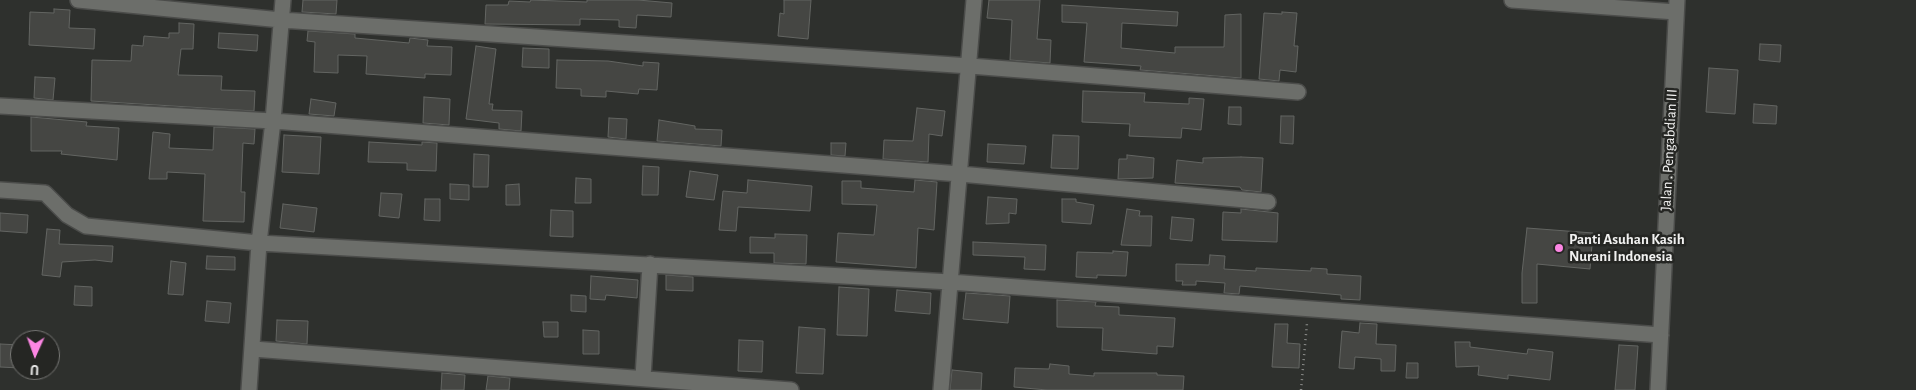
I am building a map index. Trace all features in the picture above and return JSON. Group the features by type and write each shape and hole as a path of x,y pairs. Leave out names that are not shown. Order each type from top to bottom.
{"street":[{"path":"78,0 281,20 970,66 1298,92"},
{"path":"249,390 259,243 273,121 283,0"},
{"path":"941,390 970,66 974,0"},
{"path":"1512,0 1677,6"},
{"name":"Jalan . Pengabdian III","path":"1658,390 1677,6"},
{"path":"0,106 273,121 960,174 1268,202"},
{"path":"0,190 44,192 67,215 86,226 259,243 950,282 1661,335"},
{"path":"643,377 650,264"},
{"path":"253,349 643,377 792,390"}],"path":[{"path":"1301,390 1308,309"}],"building":[{"path":"303,0 337,0 336,14 302,12"},
{"path":"531,0 587,2 587,0 638,0 672,3 671,17 637,15 636,28 619,27 619,20 580,19 580,25 485,24 486,5 508,5 509,1 530,2"},
{"path":"784,0 811,0 808,39 778,36 780,13 784,14"},
{"path":"989,0 1040,0 1037,39 1051,40 1050,63 1010,60 1012,20 987,18"},
{"path":"1062,5 1178,12 1177,26 1122,23 1121,48 1175,53 1175,47 1224,47 1225,15 1241,14 1241,78 1140,70 1141,66 1084,62 1087,23 1062,22"},
{"path":"54,9 70,10 69,28 95,29 94,49 29,45 30,12 54,13"},
{"path":"1282,12 1297,13 1294,46 1298,46 1296,72 1280,70 1279,81 1259,79 1264,13 1282,14"},
{"path":"179,23 194,24 193,49 181,49 178,75 222,76 221,90 255,91 254,111 91,101 92,60 131,61 132,45 143,46 144,36 169,38 169,33 179,33"},
{"path":"308,31 355,34 355,38 409,43 410,38 428,40 427,46 452,47 451,75 425,74 425,78 366,74 367,56 338,55 338,73 314,72 315,42 307,41"},
{"path":"219,33 258,35 257,51 218,48"},
{"path":"1760,44 1781,45 1780,62 1759,60"},
{"path":"476,46 496,49 489,104 493,104 492,110 522,111 521,131 499,129 499,123 466,119"},
{"path":"523,48 549,49 549,68 522,67"},
{"path":"557,60 608,61 643,66 643,62 659,63 657,90 639,89 638,94 606,91 606,97 581,96 581,89 556,88"},
{"path":"1709,68 1738,70 1735,114 1706,112"},
{"path":"35,77 55,78 53,100 34,98"},
{"path":"1083,91 1145,93 1144,102 1189,104 1189,98 1204,99 1201,130 1182,128 1181,138 1129,136 1130,124 1082,122"},
{"path":"424,97 450,99 449,125 423,123"},
{"path":"311,99 336,103 334,116 309,114"},
{"path":"1754,104 1777,106 1776,124 1753,123"},
{"path":"1229,107 1241,107 1241,125 1228,124"},
{"path":"917,108 945,111 942,136 929,134 928,162 883,159 884,140 913,141"},
{"path":"1281,116 1294,116 1293,144 1280,143"},
{"path":"31,117 87,122 86,126 119,128 117,160 61,154 62,151 31,151"},
{"path":"609,118 627,119 626,139 608,137"},
{"path":"659,120 695,126 695,129 722,130 721,146 657,141"},
{"path":"214,127 255,129 254,144 243,143 241,192 245,192 244,222 203,221 205,174 167,172 167,179 149,179 153,132 170,134 169,148 213,150"},
{"path":"284,135 321,137 319,174 282,172"},
{"path":"1053,135 1079,136 1078,169 1051,168"},
{"path":"369,142 422,145 422,142 437,143 436,171 407,170 407,163 368,162"},
{"path":"831,143 846,143 845,156 831,155"},
{"path":"988,144 1026,146 1024,164 987,162"},
{"path":"474,154 489,155 488,187 473,187"},
{"path":"1127,155 1154,158 1153,178 1118,179 1119,159 1127,159"},
{"path":"1203,158 1263,158 1261,192 1242,190 1240,187 1175,183 1177,160 1203,163"},
{"path":"643,166 659,167 658,195 642,195"},
{"path":"690,171 718,175 714,200 686,197"},
{"path":"576,178 591,179 591,203 575,203"},
{"path":"748,180 812,186 810,211 738,207 736,231 719,230 723,191 747,193"},
{"path":"915,180 937,182 934,230 918,228 916,268 836,262 838,233 874,235 877,205 842,204 842,181 861,181 861,188 914,192"},
{"path":"450,184 469,185 469,200 450,199"},
{"path":"519,184 520,205 506,205 506,185"},
{"path":"381,193 402,194 399,218 379,216"},
{"path":"988,197 1017,199 1016,214 1009,213 1009,223 986,224"},
{"path":"425,199 440,199 440,221 424,220"},
{"path":"1062,199 1076,199 1076,202 1094,205 1091,224 1062,222"},
{"path":"283,204 317,208 314,232 280,228"},
{"path":"1127,209 1140,211 1139,216 1152,216 1151,246 1121,245"},
{"path":"1241,209 1278,213 1277,242 1222,240 1223,212 1241,213"},
{"path":"551,210 573,211 573,237 550,236"},
{"path":"0,213 28,215 27,233 0,231"},
{"path":"1172,217 1194,219 1192,241 1170,239"},
{"name":"Panti Asuhan Kasih Nurani Indonesia","path":"1527,228 1593,233 1590,269 1537,264 1537,303 1522,303 1522,273"},
{"path":"47,229 60,230 59,244 113,246 112,262 95,260 62,262 60,277 42,275"},
{"path":"775,234 807,235 806,264 774,263 774,253 750,253 750,237 775,238"},
{"path":"973,242 1046,245 1045,270 1024,269 1025,257 973,255"},
{"path":"1113,251 1128,252 1126,276 1097,275 1097,278 1076,277 1077,252 1113,253"},
{"path":"1210,255 1225,256 1224,269 1256,271 1256,268 1311,271 1311,268 1327,269 1327,274 1361,276 1360,300 1341,299 1341,295 1240,286 1239,294 1224,293 1225,283 1196,281 1196,285 1182,285 1183,281 1176,281 1176,264 1209,265"},
{"path":"207,256 235,257 235,270 206,269"},
{"path":"171,261 186,263 183,295 168,294"},
{"path":"666,275 693,277 693,291 666,290"},
{"path":"591,276 638,280 637,298 606,295 605,300 590,299"},
{"path":"75,286 92,287 92,306 74,305"},
{"path":"839,287 869,289 867,336 837,335"},
{"path":"897,290 931,293 930,314 895,311"},
{"path":"966,293 1010,296 1008,323 963,319"},
{"path":"571,295 586,296 586,312 571,311"},
{"path":"1057,300 1096,302 1095,306 1119,307 1119,315 1175,318 1173,347 1157,346 1157,354 1102,350 1103,328 1057,327"},
{"path":"207,301 231,303 229,323 205,321"},
{"path":"277,320 308,321 307,344 276,341"},
{"path":"543,322 558,322 558,337 544,337"},
{"path":"1360,323 1377,324 1376,344 1396,345 1395,371 1381,371 1381,359 1355,357 1354,369 1339,368 1342,331 1359,333"},
{"path":"1275,324 1288,324 1287,343 1300,344 1299,368 1272,367"},
{"path":"799,327 825,329 823,374 796,373"},
{"path":"583,330 599,331 599,354 583,354"},
{"path":"739,340 763,341 762,372 738,371"},
{"path":"1455,342 1470,342 1470,347 1527,354 1528,349 1553,352 1550,380 1508,375 1508,379 1478,375 1479,366 1456,367"},
{"path":"0,344 10,344 10,368 0,367"},
{"path":"1619,345 1638,346 1635,390 1615,390"},
{"path":"1407,363 1418,363 1418,378 1406,378"},
{"path":"1050,364 1069,366 1069,374 1094,376 1094,373 1157,373 1157,375 1184,376 1183,390 1047,390 1014,387 1015,368 1049,369"},
{"path":"952,370 982,373 981,390 950,390"},
{"path":"442,373 465,375 464,390 441,390"},
{"path":"488,376 510,378 509,390 486,390"}],"place":[{"name":"Panti Asuhan Kasih Nurani Indonesia","path":"1559,248"}]}
